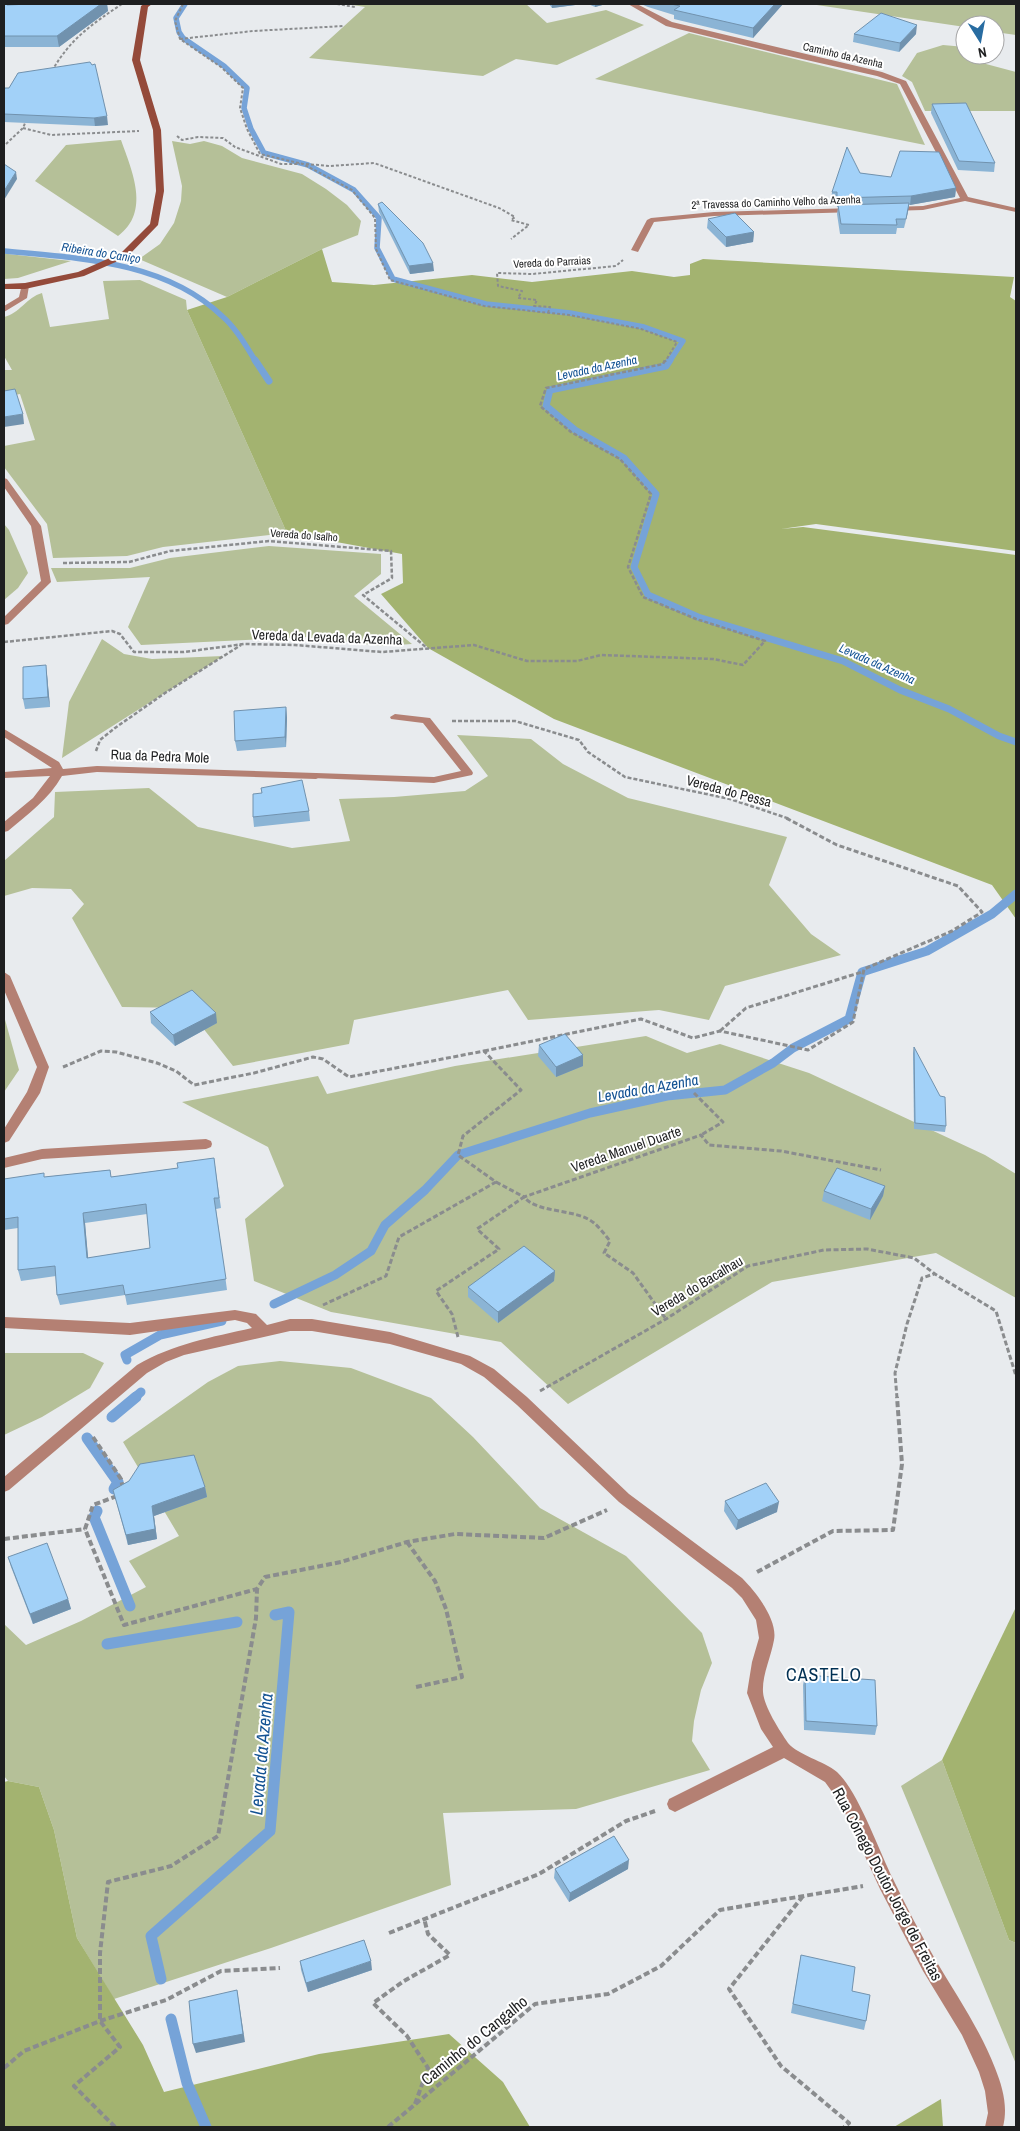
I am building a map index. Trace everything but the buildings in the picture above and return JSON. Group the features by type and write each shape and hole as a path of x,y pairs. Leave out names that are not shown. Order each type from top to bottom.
{"main road":[{"path":"4,287 25,286 81,274 124,255 154,225 160,192 157,130 136,60 145,6 148,4"}],"street":[{"name":"Caminho da Azenha","path":"632,4 669,24 780,52 879,74 903,83 965,199"},
{"path":"887,209 923,208 965,199 1016,210"},
{"name":"2ª Travessa do Caminho Velho da Azenha","path":"635,250 651,220 714,214 860,210"},
{"path":"4,309 23,298 25,286"},
{"path":"4,481 36,526 46,582 4,622"},
{"path":"395,717 426,720"},
{"name":"Rua da Pedra Mole","path":"4,776 98,768 434,780 468,773 426,720"},
{"path":"4,732 55,764 58,772 53,782 34,802 4,828"},
{"path":"4,976 43,1067 43,1072 17,1119 4,1138"},
{"path":"4,1162 42,1154 206,1144"},
{"path":"4,1322 130,1329 236,1315 252,1318 264,1330"},
{"name":"Rua Cónego Doutor Jorge de Freitas","path":"4,1486 142,1369 182,1350 264,1330 312,1325 390,1338 465,1360 489,1373 522,1401 624,1498 737,1583 747,1593 763,1618 767,1638 760,1662 755,1693 767,1724 784,1750 831,1777 847,1799 886,1883 929,1965 968,2029 987,2070 994,2091 997,2113 994,2127"},
{"path":"674,1804 784,1750"}],"path":[{"path":"49,77 62,52 75,36 122,4"},
{"path":"183,4 174,18 180,39 221,67 243,88 240,108 247,129 260,154 302,164 352,190 375,218 376,249 390,280 484,306 548,313"},
{"path":"337,4 355,7"},
{"path":"180,39 253,31 344,26"},
{"path":"6,144 23,128 27,119"},
{"path":"23,128 51,135 157,130"},
{"path":"180,136 182,140 198,137 223,138 235,147 281,164 330,166 374,163 403,172 499,208 515,216 511,220 529,225 511,239"},
{"name":"Vereda do Parraias","path":"548,313 550,307 534,306 537,300 518,298 522,291 498,286 497,273 532,274 616,266 635,250"},
{"name":"Vereda da Levada da Azenha","path":"4,642 112,632 120,634 134,652 184,652 244,644 295,645 382,652 474,644 527,661 577,661 601,654 713,659 743,665 765,641 696,619 643,596 628,567 651,494 620,460 571,432 540,406 546,388 663,364 677,342 642,329 548,313"},
{"name":"Vereda do Isalho","path":"43,562 98,564 130,562 170,551 269,541 391,551 392,578 363,595 428,648"},
{"path":"98,768 96,751 100,740 165,693 244,644"},
{"name":"Vereda do Pessa","path":"426,720 516,721 579,740 588,752 625,777 730,799 794,820 836,845 958,886 982,912 952,932 862,972"},
{"path":"43,1072 57,1070 80,1058 101,1051 116,1052 157,1063 176,1070 194,1085 254,1073 313,1057 323,1059 349,1077 640,1019 693,1038 720,1031 808,1050 853,1022 862,972 746,1008 720,1031"},
{"path":"484,1051 521,1090 463,1136 458,1155 496,1182 524,1197 530,1204 561,1210 594,1222 610,1240 604,1252 633,1273 666,1319"},
{"path":"694,1093 723,1122 701,1135"},
{"name":"Vereda Manuel Duarte","path":"465,1360 452,1314 436,1291 499,1249 477,1229 524,1197 701,1135 709,1145 742,1145 824,1159 854,1167 881,1170"},
{"path":"312,1325 315,1308 386,1276 399,1237 496,1182"},
{"name":"Vereda do Bacalhau","path":"522,1401 666,1319 748,1266 824,1250 867,1249 914,1258 935,1274 996,1311 1016,1376"},
{"path":"737,1583 832,1531 893,1530 902,1464 895,1373 907,1324 922,1278 935,1274"},
{"path":"90,1433 121,1480 124,1493 93,1505 85,1529 124,1625 257,1589"},
{"path":"115,2127 74,2086 120,2047 100,2021 100,1953 108,1882 171,1866 218,1836 256,1618 257,1589 265,1577 341,1562 407,1542 455,1534 544,1538 612,1508 624,1498"},
{"path":"4,1539 85,1529"},
{"path":"407,1542 435,1581 446,1609 462,1677 416,1687"},
{"path":"389,1933 539,1874 626,1821 674,1804"},
{"name":"Caminho do Cangalho","path":"388,2127 535,2004 608,1994 661,1966 720,1910 886,1883"},
{"path":"803,1896 729,1989 781,2066 849,2123 844,2127"},
{"path":"415,2105 428,2068 406,2036 373,2003 404,1981 450,1955 428,1934 424,1918"},
{"path":"4,2068 24,2051 100,2021 166,2000 221,1971 280,1968"}],"green space":[{"path":"346,4 526,4 547,23 606,10 644,25 557,65 516,59 483,76 309,58 365,7"},
{"path":"810,4 1016,4 1016,35 1005,33 1005,15 955,15 955,26"},
{"path":"689,33 897,84 925,145 595,79"},
{"path":"943,45 955,46 955,65 990,65 1016,72 1016,111 925,111 912,82 902,76 917,53"},
{"path":"121,140 134,178 136,203 134,215 128,226 118,236 35,181 66,145"},
{"path":"172,141 190,144 204,141 222,146 242,158 302,174 347,205 361,221 358,235 322,249 227,297 139,259 160,244 174,223 181,201 182,186"},
{"path":"322,249 332,282 374,285 472,275 532,282 632,271 674,277 690,275 690,264 703,259 1014,277 1010,297 1016,301 1016,551 816,524 781,529 803,527 1016,555 1016,919 992,885 554,719 428,648 381,594 403,583 402,554 287,533 187,310 227,297"},
{"path":"4,253 71,261 18,278 4,279"},
{"path":"140,280 186,300 187,310 287,533 163,547 127,556 53,558 47,524 4,467 4,446 35,440 20,394 4,397 4,370 12,370 4,356 4,317 14,313 32,298 42,293 50,327 109,319 103,281"},
{"path":"4,524 9,530 28,573 18,588 4,600"},
{"path":"269,546 381,554 381,574 354,596 412,644 382,646 305,637 141,645 128,627 150,577 57,582 51,568 130,568 170,558"},
{"path":"102,639 124,654 152,659 223,656 62,758 69,702"},
{"path":"457,735 531,739 563,764 628,798 787,837 769,885 811,934 841,955 725,986 709,1020 659,1010 528,1020 508,990 354,1020 349,1044 233,1066 187,1008 122,1007 72,918 84,904 71,889 32,888 4,896 4,861 54,817 55,792 149,788 198,827 292,848 350,841 339,799 465,791 488,776"},
{"path":"4,1016 19,1070 4,1092"},
{"path":"646,1036 687,1053 720,1044 809,1073 985,1155 1016,1174 1016,1298 936,1253 772,1282 568,1404 501,1342 331,1312 254,1281 245,1219 284,1186 268,1147 182,1102 318,1076 327,1094 455,1066"},
{"path":"4,1353 83,1353 104,1363 90,1388 42,1417 4,1435"},
{"path":"280,1361 351,1368 431,1398 473,1437 540,1508 626,1556 702,1633 712,1663 701,1690 694,1721 692,1741 710,1770 576,1809 443,1813 451,1885 271,1948 114,1999 77,1938 54,1830 39,1787 8,1781 4,1776 4,1624 26,1645 81,1621 146,1587 129,1561 179,1536 123,1442 208,1382 238,1366"},
{"path":"1016,1607 1016,1943 1009,1940 942,1760"},
{"path":"942,1760 1009,1940 1016,1943 1016,2064 901,1786"},
{"path":"8,1781 39,1787 54,1830 77,1938 143,2045 164,2092 319,2054 449,2034 503,2082 530,2127 4,2127 4,1782"},
{"path":"941,2099 943,2127 894,2127"}],"waterway":[{"name":"Vereda da Levada da Azenha","path":"185,4 176,18 179,32 183,38 224,66 247,88 244,108 251,129 264,153 308,165 354,190 379,218 377,248 393,279 486,304 570,313 644,327 683,341 669,362"},
{"name":"Ribeira do Caniço","path":"4,251 90,260 147,273 174,284 199,298 222,316 232,326 256,362"},
{"name":"Ribeira do Caniço","path":"255,360 269,381"},
{"name":"Levada da Azenha","path":"670,360 666,366 550,390 546,406 575,430 624,458 656,494 634,567 648,595 698,617 843,661 900,690 949,709 999,736 1016,742"},
{"name":"Levada da Azenha","path":"274,1304 335,1275 371,1251 385,1225 425,1190 458,1155 590,1113 667,1096 725,1090 773,1063 793,1048 849,1019 862,972 927,951 992,914 1016,894"},
{"name":"Levada da Azenha","path":"127,1360 125,1355 160,1335 222,1321"},
{"name":"Levada da Azenha","path":"134,1398 141,1392"},
{"name":"Levada da Azenha","path":"112,1417 136,1397"},
{"name":"Levada da Azenha","path":"87,1438 118,1482 114,1489"},
{"name":"Levada da Azenha","path":"97,1511 94,1517 130,1606"},
{"name":"Levada da Azenha","path":"161,1979 151,1936 270,1831 289,1612 275,1615"},
{"name":"Levada da Azenha","path":"107,1644 237,1622"},
{"name":"Levada da Azenha","path":"171,2019 187,2083 206,2127"}],"district":[{"name":"CASTELO","path":"824,1674"}]}
